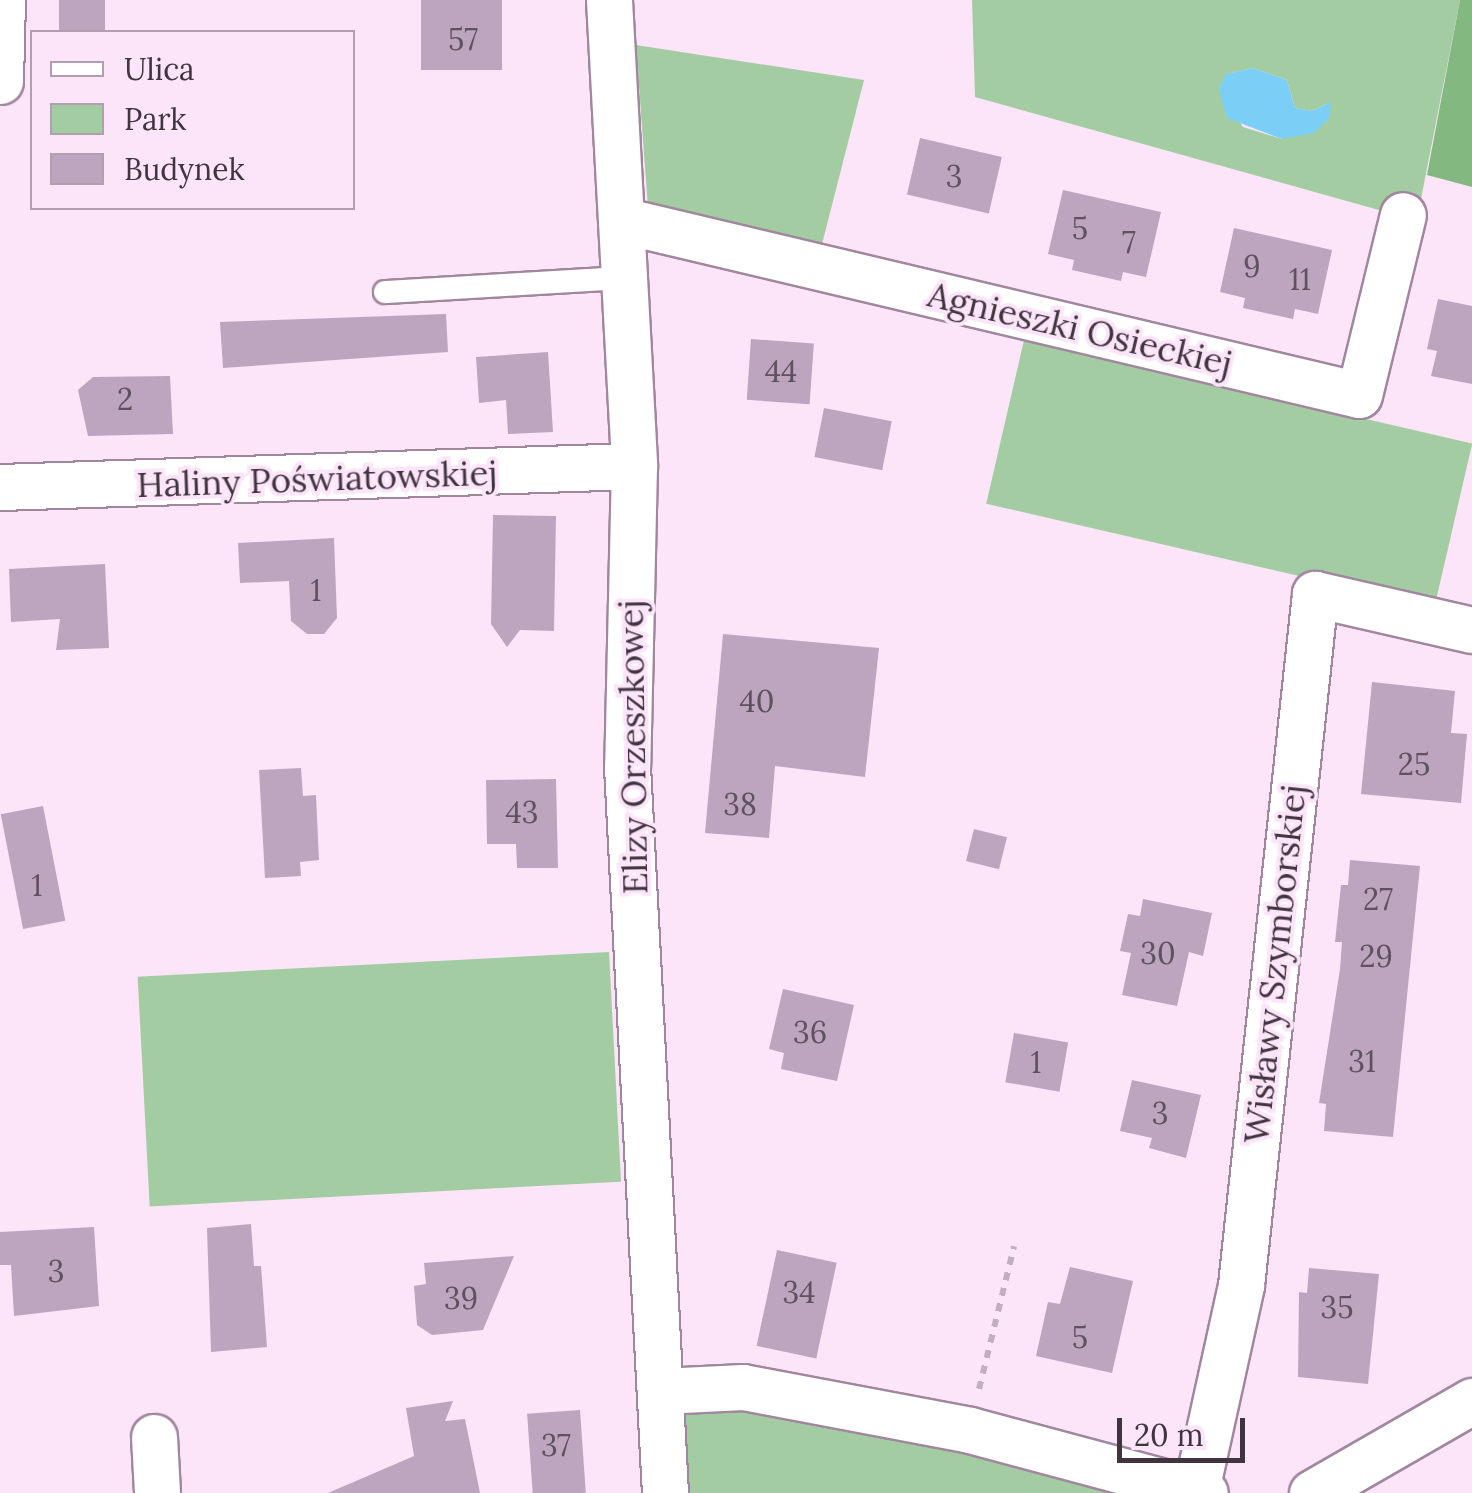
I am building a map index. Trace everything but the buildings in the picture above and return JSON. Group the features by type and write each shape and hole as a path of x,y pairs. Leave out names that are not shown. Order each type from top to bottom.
{"street":[{"path":"0,81 2,0"},
{"name":"Elizy Orzeszkowej","path":"609,0 634,466 627,766 665,1493"},
{"name":"Agnieszki Osieckiej","path":"621,220 1359,395 1403,215"},
{"name":"Haliny Poświatowskiej","path":"0,487 634,466"},
{"name":"Wisławy Szymborskiej","path":"660,1391 743,1387 970,1430 1200,1491 1241,1286 1315,594 1472,630"},
{"path":"1312,1493 1472,1401"},
{"path":"154,1436 157,1493"}],"lane":[{"path":"386,292 624,278"}],"path":[{"path":"970,1430 1014,1246"}],"green space":[{"path":"972,0 1460,0 1420,204 1386,212 975,97","holes":["1253,68 1287,80 1295,108 1312,111 1329,103 1282,139 1243,127 1219,89 1227,74"]},
{"path":"1460,0 1472,0 1472,187 1427,175"},
{"path":"636,45 864,80 821,248 648,208"},
{"path":"1024,340 1472,443 1434,607 986,504"},
{"path":"609,952 621,1182 150,1206 138,977"},
{"path":"720,1404 965,1445 1135,1493 688,1493 685,1408"}],"water":[{"path":"1253,68 1287,80 1295,108 1312,111 1331,102 1329,118 1314,133 1282,139 1227,118 1219,89 1226,74"}]}
